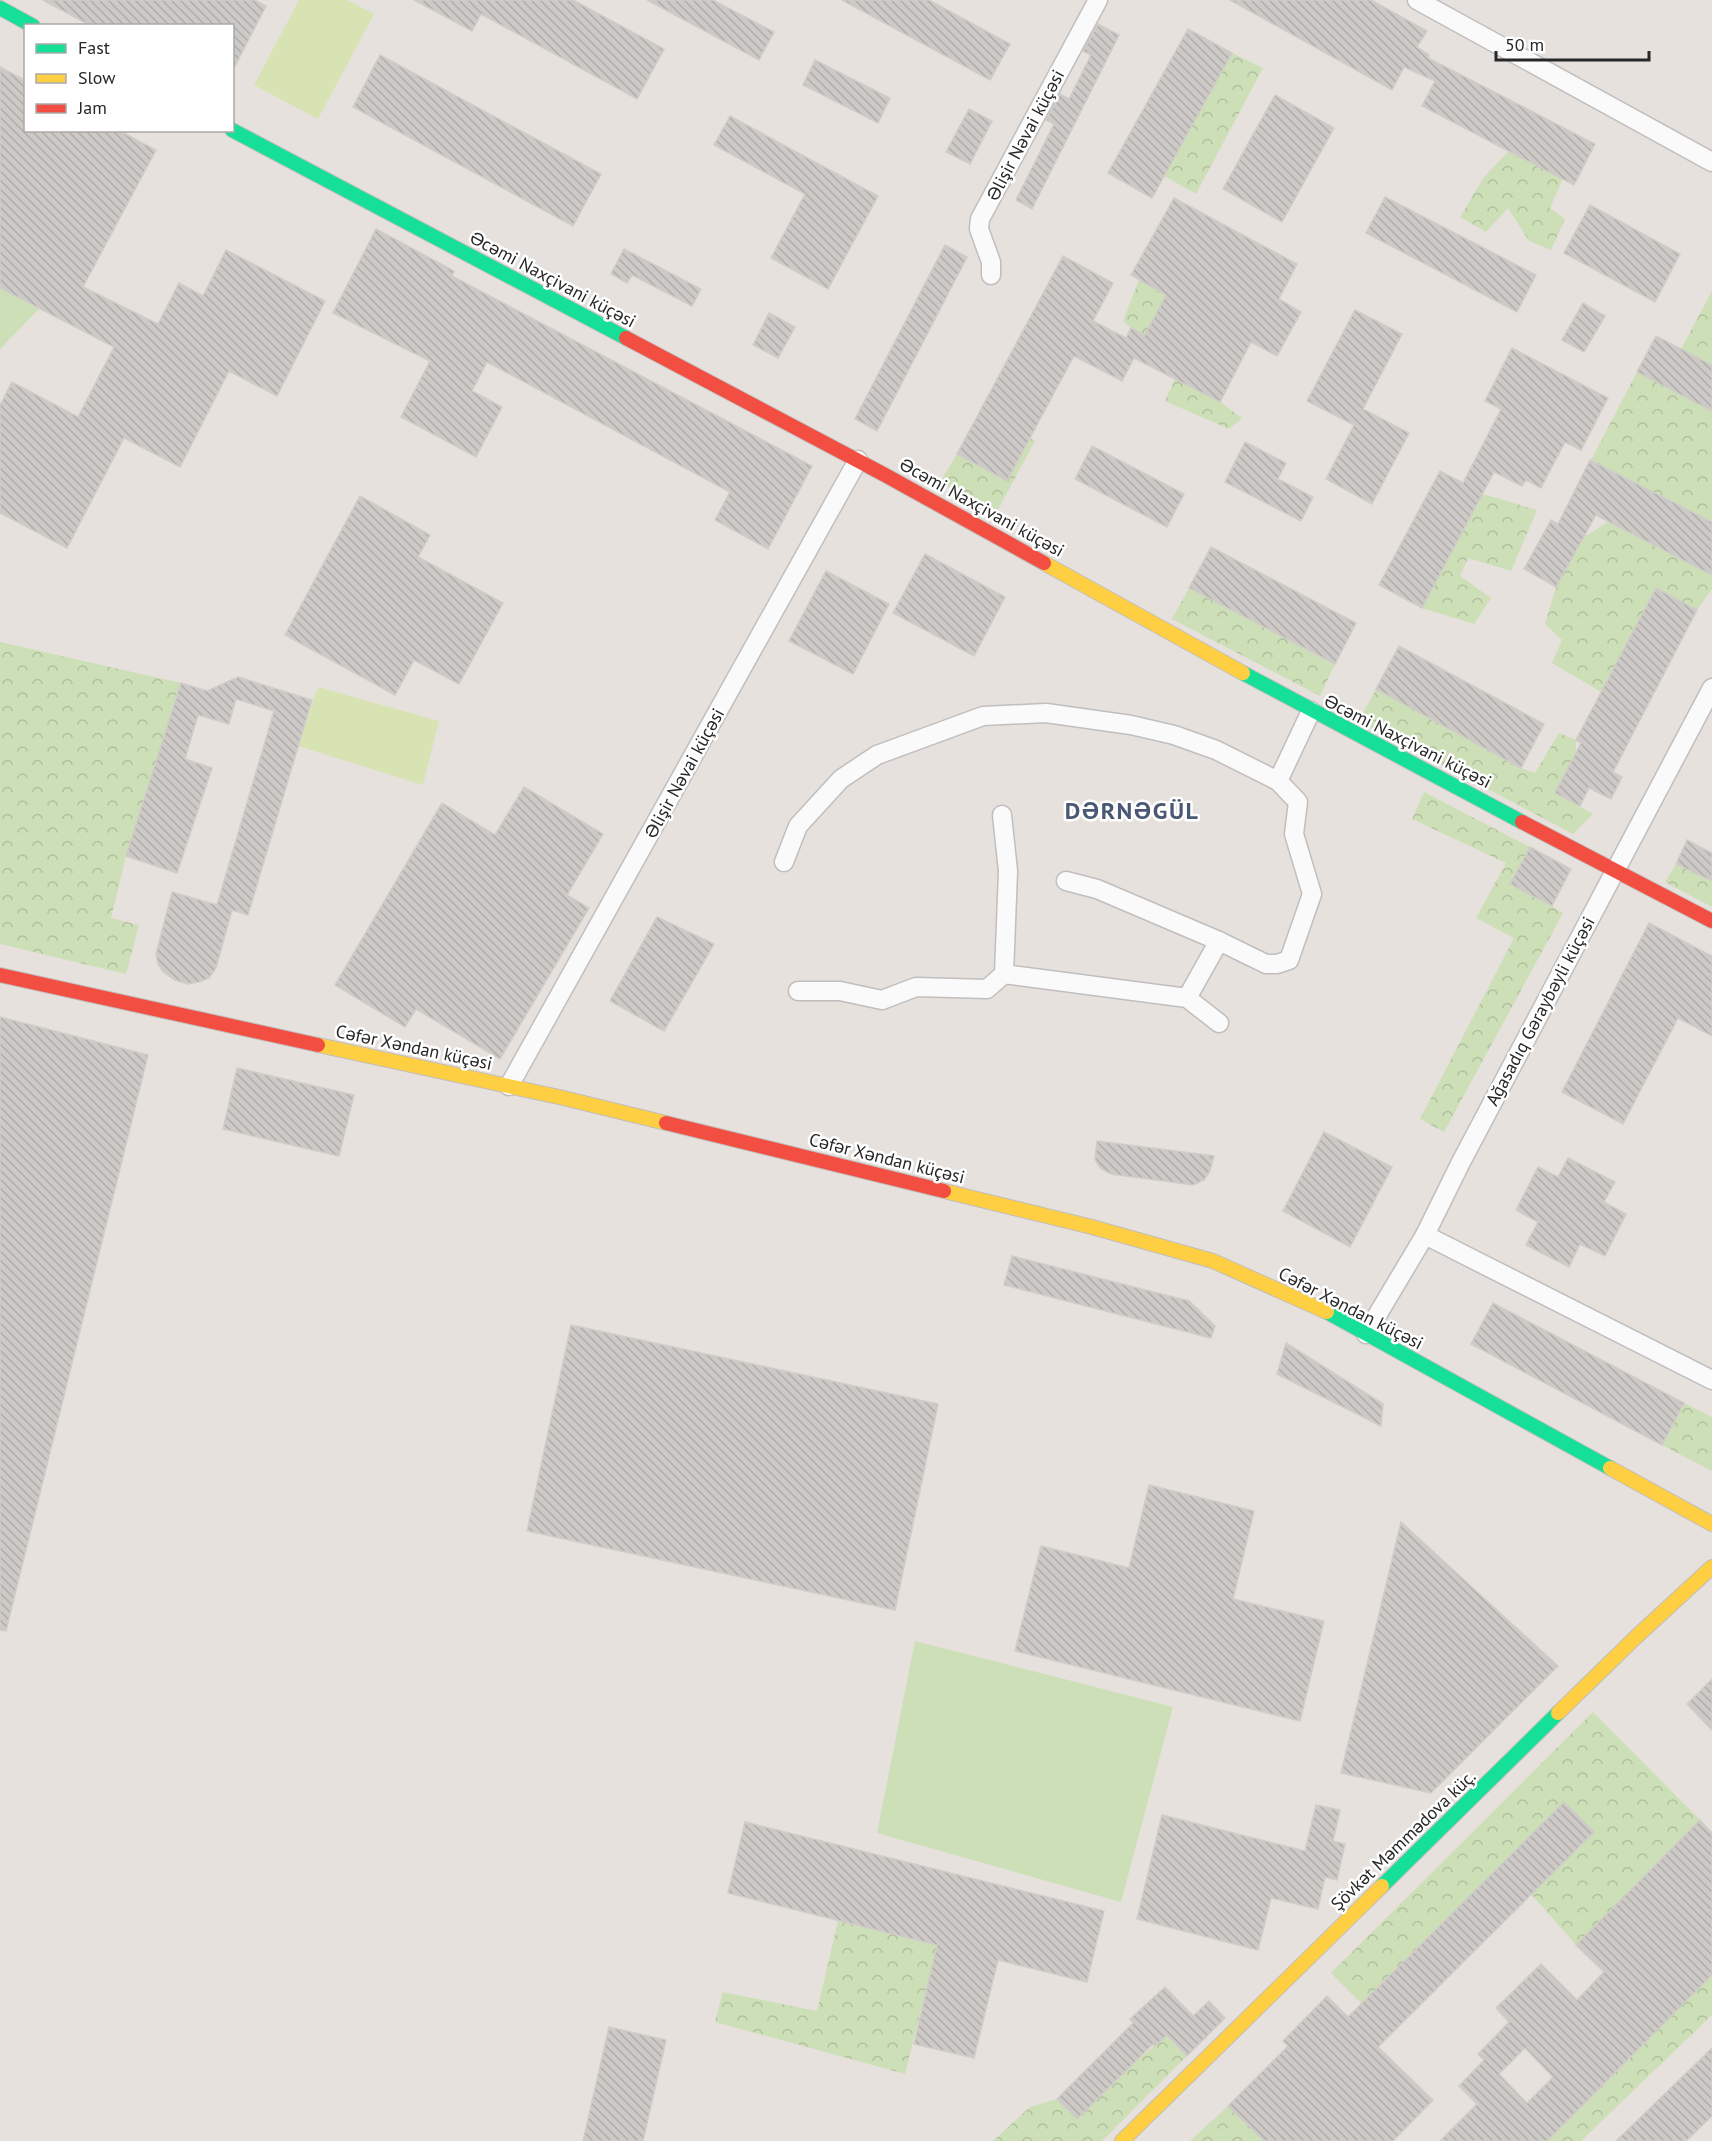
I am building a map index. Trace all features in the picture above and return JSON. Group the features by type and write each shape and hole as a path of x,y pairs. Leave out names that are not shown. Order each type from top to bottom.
{"main road":[{"path":"0,8 29,24"},
{"name":"Əcəmi Naxçivani küçəsi","path":"234,131 858,460 1311,711 1712,921"},
{"name":"Cəfər Xəndan küçəsi","path":"0,975 509,1086 1069,1221 1213,1261 1324,1311 1712,1524"},
{"name":"Şövkət Məmmədova küç.","path":"1122,2141 1636,1637 1712,1567"}],"street":[{"name":"Əlişir Nəvai küçəsi","path":"991,275 991,262 979,229 980,219 1098,0"},
{"path":"1417,0 1712,162"},
{"name":"Əlişir Nəvai küçəsi","path":"509,1086 858,460"},
{"name":"Ağasadıq Gəraybəyli küçəsi","path":"1366,1334 1425,1235 1461,1162 1712,688"},
{"path":"1278,781 1311,711"},
{"path":"784,862 798,826 841,780 877,755 983,716 1046,713 1131,725 1174,735 1216,750 1278,781 1298,802 1294,834 1312,894 1288,960 1277,964 1266,964 1219,941 1096,889 1066,881"},
{"path":"798,991 840,991 882,1000 916,987 987,989 1004,974 1008,871 1002,815"},
{"path":"1187,998 1219,941"},
{"path":"1004,974 1187,998 1218,1023"},
{"path":"1425,1235 1712,1380"}],"green space":[{"path":"299,0 347,0 374,14 318,119 254,85"},
{"path":"1232,53 1263,68 1196,194 1164,176"},
{"path":"1509,151 1563,179 1550,208 1565,219 1551,250 1529,241 1508,208 1486,232 1460,217 1484,177"},
{"path":"1139,280 1250,341 1145,335 1131,328 1123,321"},
{"path":"0,288 39,309 0,349"},
{"path":"1712,291 1712,365 1681,349"},
{"path":"1637,372 1712,411 1712,522 1591,460"},
{"path":"1175,379 1220,402 1242,418 1229,429 1165,401"},
{"path":"1030,438 1035,441 996,513 940,482 957,454 1007,481"},
{"path":"1483,494 1537,510 1511,571 1468,558 1460,576 1491,598 1474,624 1422,608"},
{"path":"1609,521 1712,575 1712,589 1697,610 1656,588 1601,692 1552,663 1562,640 1545,624 1556,587 1583,538"},
{"path":"1189,588 1335,664 1320,696 1172,619"},
{"path":"0,642 181,683 126,856 111,918 139,925 126,974 0,944"},
{"path":"318,687 439,721 423,785 298,746"},
{"path":"1376,689 1521,768 1535,773 1559,733 1576,740 1576,753 1555,793 1593,814 1573,834 1359,721"},
{"path":"1424,792 1530,847 1511,884 1563,913 1444,1132 1420,1119 1514,938 1476,918 1506,863 1412,819"},
{"path":"1676,864 1712,881 1712,907 1665,882"},
{"path":"1684,1403 1712,1417 1712,1471 1662,1445"},
{"path":"915,1641 1173,1707 1121,1902 877,1833"},
{"path":"1593,1712 1700,1820 1576,1945 1531,1894 1362,2004 1331,1973"},
{"path":"838,1921 937,1945 905,2074 715,2022 723,1992 817,2011"},
{"path":"1712,1975 1712,2015 1581,2141 1547,2141"},
{"path":"1167,2035 1187,2056 1102,2141 993,2141 1030,2107 1057,2099 1077,2119 1133,2064"},
{"path":"1228,2106 1264,2141 1190,2141"}],"building":[{"path":"43,0 255,0 266,6 234,68 234,24 87,24"},
{"path":"414,0 573,0 664,49 637,99 481,14 472,31"},
{"path":"647,0 713,0 774,32 759,60"},
{"path":"842,0 929,0 1010,44 990,80"},
{"path":"1230,0 1371,0 1427,31 1417,47 1429,55 1428,58 1595,144 1574,185 1422,106 1435,81 1404,67 1392,90"},
{"path":"1098,24 1119,35 1032,209 1016,200 1054,124 1046,120 1060,94 1069,99 1091,55 1083,51"},
{"path":"1188,29 1232,53 1152,198 1108,173"},
{"path":"380,55 601,174 573,226 353,107"},
{"path":"815,60 890,98 878,123 803,85"},
{"path":"0,67 24,80 24,132 122,132 156,150 83,287 158,324 179,283 203,296 226,250 325,301 277,396 229,371 180,467 124,438 67,548 0,513 0,405 12,382 78,417 114,347 0,288"},
{"path":"1275,95 1334,128 1282,222 1223,189"},
{"path":"969,109 992,121 970,164 946,152"},
{"path":"730,116 878,196 828,289 771,258 805,194 714,145"},
{"path":"1385,197 1536,275 1517,312 1366,233"},
{"path":"1174,198 1297,264 1279,299 1301,312 1277,356 1251,342 1220,402 1134,358 1122,381 1074,356 1007,481 957,454 1063,256 1113,283 1093,321 1126,338 1131,328 1145,335 1166,295 1131,275"},
{"path":"1590,205 1680,254 1655,302 1564,253"},
{"path":"376,229 454,271 452,276 812,466 768,549 715,520 730,492 487,362 472,391 502,407 476,457 401,417 430,361 333,313"},
{"path":"945,245 967,257 877,431 855,419"},
{"path":"624,249 701,289 692,306 632,275 627,283 611,274"},
{"path":"1583,303 1605,316 1584,352 1562,340"},
{"path":"1355,310 1402,334 1363,409 1409,433 1372,504 1326,479 1354,425 1307,401"},
{"path":"769,313 795,327 778,358 753,345"},
{"path":"1656,336 1712,365 1712,411 1637,372"},
{"path":"1512,348 1608,398 1581,450 1565,442 1541,488 1526,480 1522,486 1494,472 1422,608 1379,585 1440,471 1463,483 1501,409 1485,401"},
{"path":"1245,442 1286,463 1278,479 1313,497 1301,521 1225,482"},
{"path":"1092,446 1184,494 1167,527 1075,479"},
{"path":"1590,460 1712,522 1712,575 1596,515 1556,587 1524,569 1551,520 1558,524"},
{"path":"360,496 430,535 418,557 503,603 459,684 414,660 395,695 285,635"},
{"path":"1211,547 1356,623 1335,664 1189,588"},
{"path":"925,554 1005,597 974,656 893,613"},
{"path":"826,571 889,604 853,674 789,641"},
{"path":"1656,588 1697,610 1613,772 1622,777 1611,799 1589,788 1580,806 1555,793 1581,743 1576,740"},
{"path":"1399,646 1544,724 1521,768 1376,689"},
{"path":"238,677 312,700 248,915 232,910 216,968 209,978 187,984 163,972 156,954 172,892 217,905 274,711 236,699 229,724 198,715 185,759 212,768 177,873 126,856 181,683 207,691"},
{"path":"524,787 603,834 567,895 589,908 500,1059 416,1009 405,1027 335,985 442,803 495,835"},
{"path":"1687,840 1712,853 1712,881 1676,864"},
{"path":"1530,847 1571,869 1552,906 1510,884"},
{"path":"657,917 714,944 664,1031 610,1001"},
{"path":"1649,923 1712,956 1712,1036 1678,1018 1623,1124 1562,1092"},
{"path":"0,1017 148,1055 6,1631 0,1630"},
{"path":"237,1068 354,1095 339,1156 223,1129"},
{"path":"1324,1132 1392,1167 1350,1247 1283,1211"},
{"path":"1097,1141 1214,1156 1210,1171 1204,1180 1193,1185 1111,1174 1100,1168 1095,1159"},
{"path":"1568,1158 1615,1182 1604,1202 1626,1214 1605,1256 1580,1244 1569,1267 1526,1245 1538,1222 1516,1210 1538,1167 1558,1177"},
{"path":"1012,1256 1189,1301 1215,1326 1211,1338 1004,1285"},
{"path":"1493,1303 1684,1403 1662,1445 1471,1344"},
{"path":"571,1325 938,1404 895,1610 527,1531"},
{"path":"1286,1343 1383,1404 1381,1426 1277,1374"},
{"path":"1149,1485 1254,1511 1233,1599 1324,1621 1300,1721 1015,1651 1041,1546 1129,1568"},
{"path":"1401,1522 1558,1666 1431,1793 1341,1773"},
{"path":"1712,1679 1712,1730 1687,1704"},
{"path":"1564,1802 1594,1832 1378,2047 1433,2100 1393,2141 1264,2141 1228,2106 1288,2046 1283,2041 1327,1996 1348,2017"},
{"path":"1316,1805 1340,1810 1333,1841 1345,1844 1337,1880 1325,1877 1318,1909 1271,1898 1258,1950 1137,1919 1162,1815 1305,1851"},
{"path":"1700,1820 1712,1833 1712,1975 1547,2141 1440,2141 1477,2104 1459,2086 1484,2060 1478,2054 1509,2022 1496,2008 1541,1964 1577,2000 1604,1972 1576,1945","holes":["1525,2048 1553,2077 1527,2103 1499,2074"]},
{"path":"745,1822 1104,1911 1087,1982 998,1960 974,2058 914,2044 937,1945 728,1893"},
{"path":"1165,1987 1193,2016 1209,2001 1225,2018 1187,2056 1167,2035 1155,2046 1153,2044 1077,2119 1057,2099 1133,2023 1130,2019"},
{"path":"609,2027 666,2040 643,2141 583,2141"},
{"path":"1712,2048 1712,2116 1686,2141 1616,2141"}],"traffic: fast":[{"path":"0,8 29,24"},
{"path":"234,131 626,338"},
{"path":"1243,673 1522,822"},
{"path":"1327,1312 1610,1468"},
{"path":"1382,1886 1558,1713"}],"traffic: slow":[{"path":"1044,563 1243,673"},
{"path":"318,1045 559,1097 666,1123"},
{"path":"944,1191 1092,1227 1213,1261 1327,1312"},
{"path":"1610,1468 1712,1524"},
{"path":"1558,1713 1712,1567"},
{"path":"1122,2141 1382,1886"}],"traffic: jam":[{"path":"626,338 885,475 1044,563"},
{"path":"1522,822 1712,921"},
{"path":"0,975 318,1045"},
{"path":"666,1123 944,1191"}],"district":[{"name":"DƏRNƏGÜL","path":"1132,810"}]}
